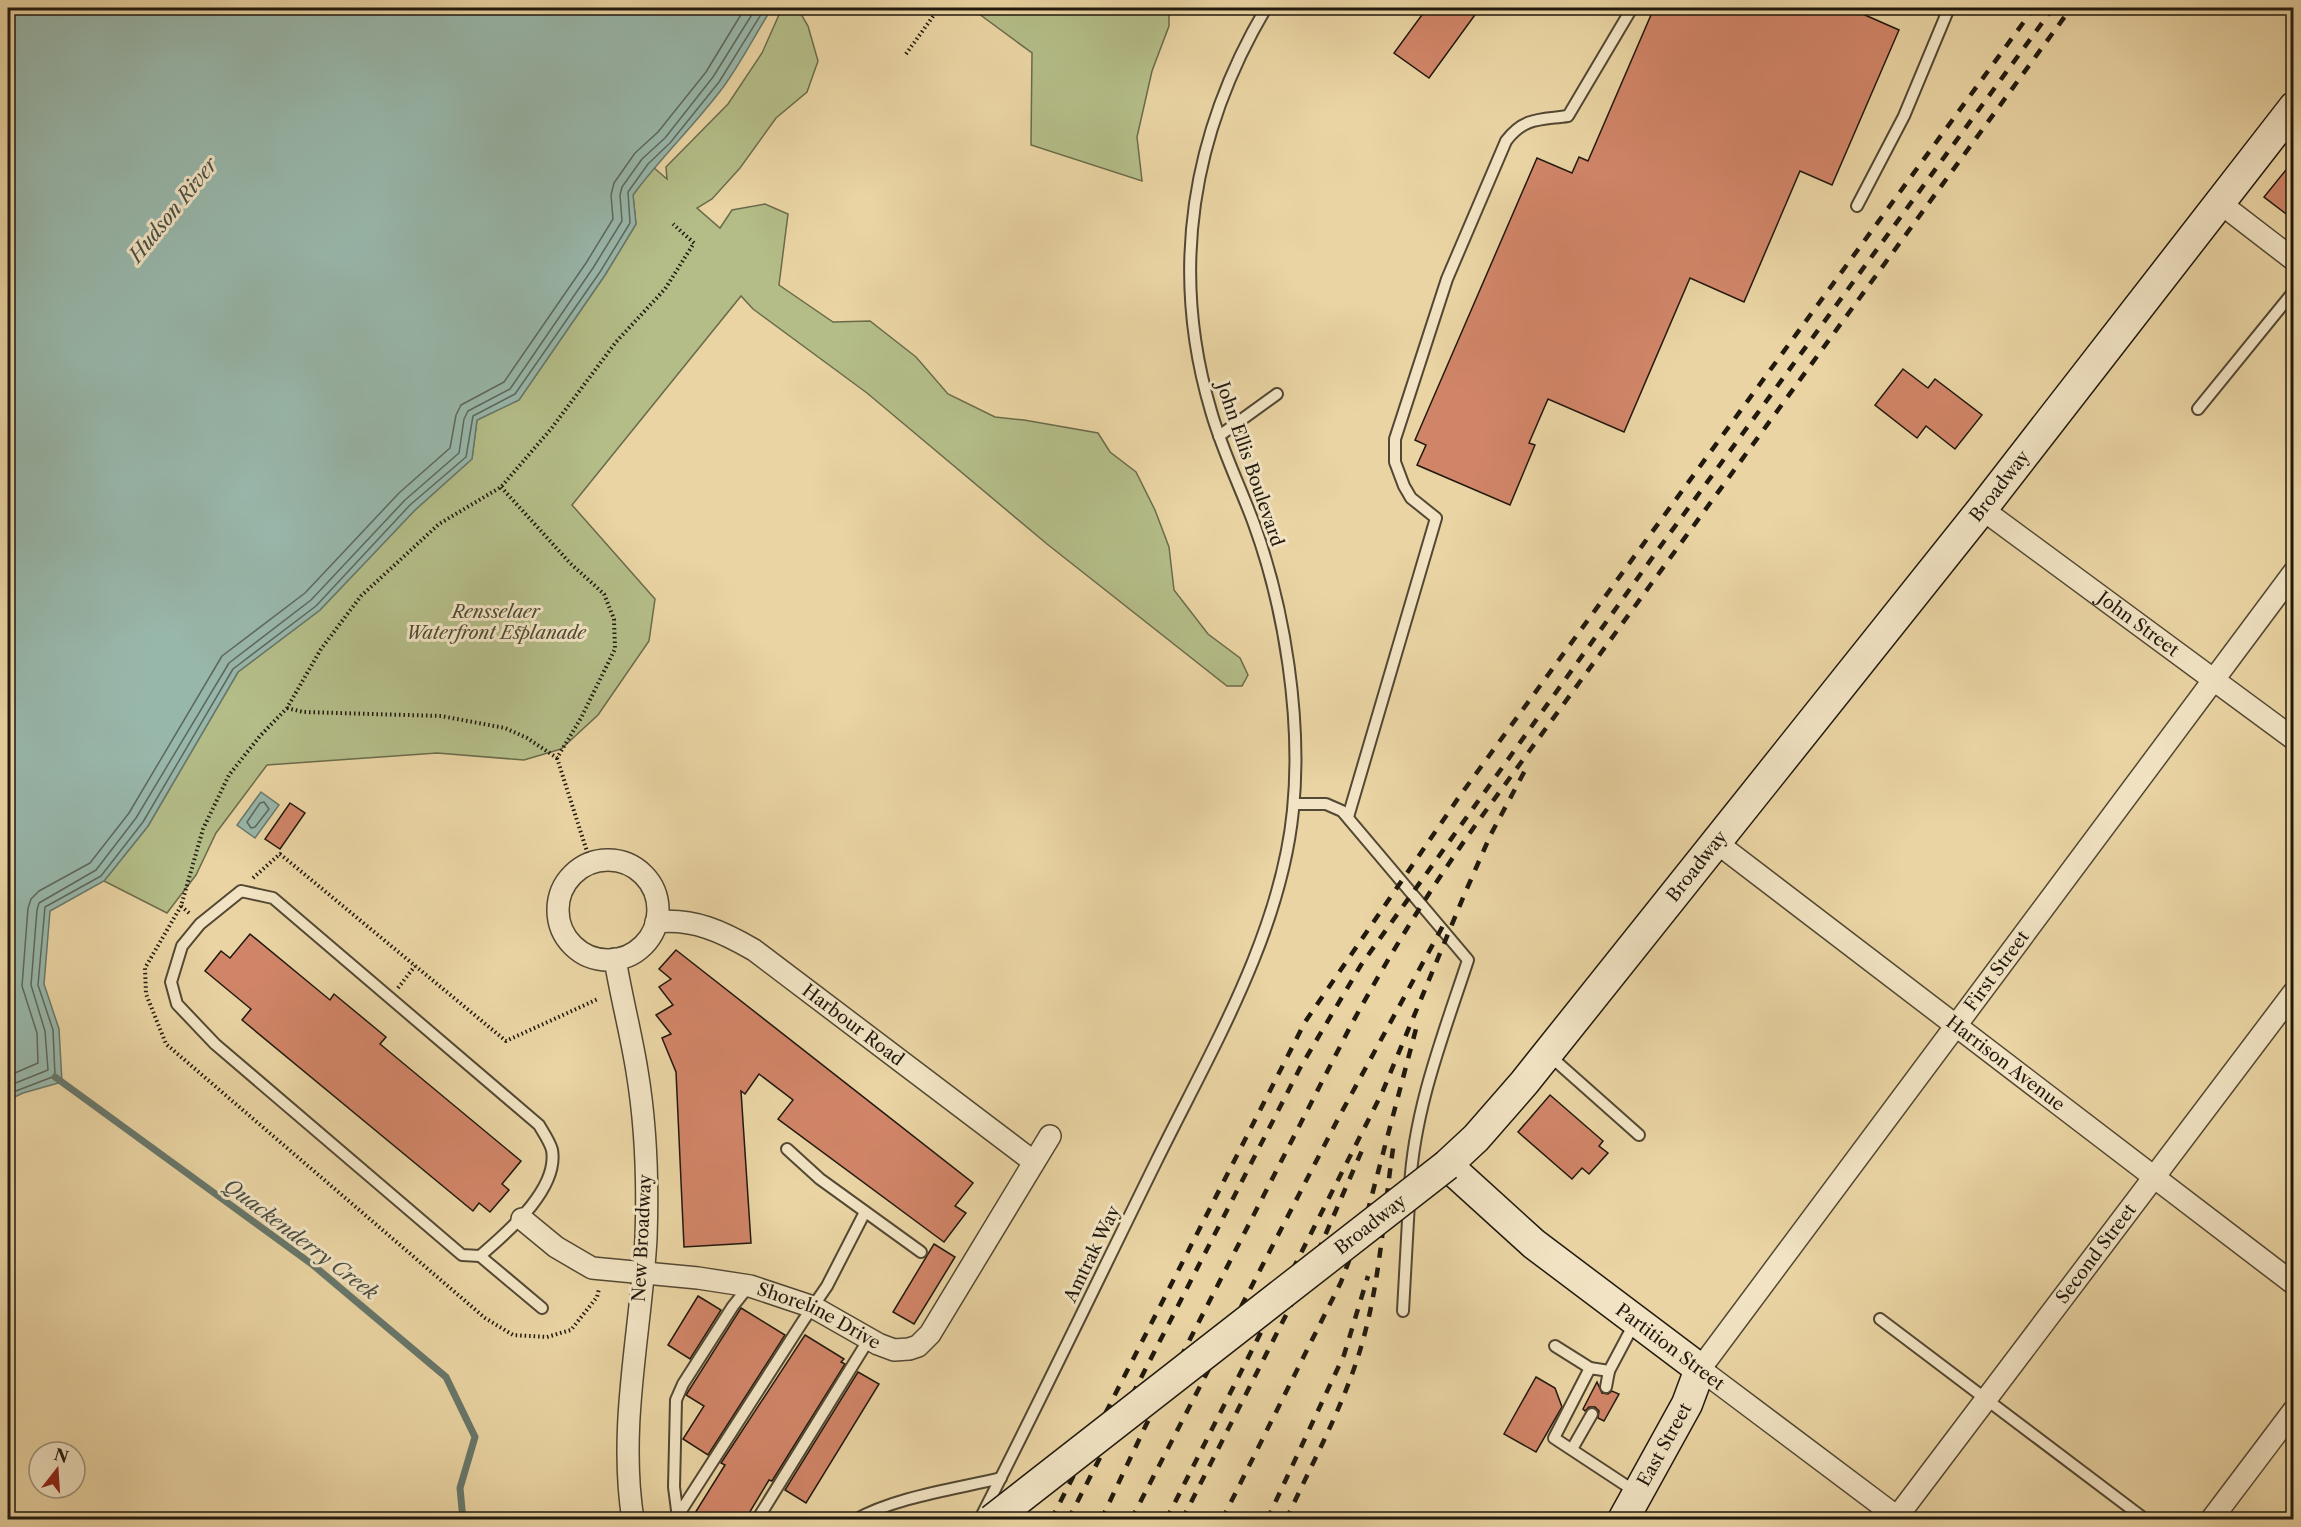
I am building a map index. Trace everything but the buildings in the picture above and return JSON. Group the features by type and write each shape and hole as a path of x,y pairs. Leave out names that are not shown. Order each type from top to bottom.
{"street":[{"name":"Broadway","path":"992,1520 1447,1165 1484,1130 1717,843 1982,509 2294,108"},
{"path":"2220,203 2294,260"},
{"name":"John Street","path":"1982,509 2294,739"},
{"name":"First Street","path":"1700,1369 2294,572"},
{"name":"Harrison Avenue","path":"1717,843 2294,1284"},
{"path":"603,861 625,863 643,875 655,893 658,902 657,922 642,946 635,952 615,959 596,959 577,950 563,932 558,907 566,882 581,868 603,861"},
{"name":"Harbour Road","path":"657,922 677,920 697,924 724,933 754,950 1034,1162"},
{"name":"New Broadway","path":"615,959 637,1071 644,1128 646,1210 643,1274 628,1416 633,1520"},
{"name":"Second Street","path":"1899,1518 1986,1399 2294,992"},
{"name":"Shoreline Drive","path":"522,1219 578,1262 603,1271 698,1278 750,1286 813,1307 886,1348 902,1350 918,1346 925,1340 1050,1136"},
{"name":"Partition Street","path":"1447,1165 1534,1244 1899,1518"},
{"name":"East Street","path":"1623,1520 1687,1404 1700,1369"},
{"path":"2211,1520 2294,1410"}],"lane":[{"name":"John Ellis Boulevard","path":"1266,8 1240,55 1214,116 1202,159 1192,217 1190,247 1191,305 1202,371 1219,436 1254,524 1281,618 1293,721 1294,804 1286,859 1272,905"},
{"path":"1348,817 1436,518 1411,498 1398,468 1394,451 1399,425 1444,289 1472,217 1506,141 1526,122 1568,116 1632,8"},
{"path":"1857,206 1904,116 1949,8"},
{"path":"2198,409 2294,291"},
{"path":"1219,436 1276,394"},
{"path":"1294,804 1326,804 1336,807 1348,817 1468,960 1436,1057 1411,1154 1403,1311"},
{"path":"480,1256 522,1219 550,1178 552,1150 539,1125 273,898 241,891 200,924 182,946 171,982 177,1004 215,1044 462,1255 480,1256 542,1308"},
{"name":"Amtrak Way","path":"979,1520 1231,1010 1251,964 1272,905"},
{"path":"1547,1053 1639,1135"},
{"path":"787,1149 820,1179 921,1252"},
{"path":"678,1518 827,1287 865,1212"},
{"path":"678,1518 674,1486 676,1400 683,1384 733,1306 750,1286"},
{"path":"1880,1319 2146,1520"},
{"path":"1606,1387 1609,1371 1635,1322"},
{"path":"757,1520 869,1339"},
{"path":"1556,1346 1590,1368 1609,1371"},
{"path":"1590,1368 1554,1438 1638,1493"},
{"path":"1572,1449 1592,1414"},
{"path":"855,1520 889,1505 1001,1478"}],"path":[{"path":"906,54 939,8"},
{"path":"200,924 181,906 203,829 229,775 286,708 321,649 361,596 439,524 501,487 551,429 616,342 665,289 694,243 674,225"},
{"path":"501,487 570,563 604,594 614,619 615,649 581,718 557,758"},
{"path":"286,708 303,712 452,718 505,728 527,738 557,758 591,864"},
{"path":"241,891 280,854 506,1041 598,999"},
{"path":"391,998 415,966"}],"green space":[{"name":"Rensselaer Waterfront Esplanade","path":"782,8 804,8 801,14 808,26 818,61 807,92 776,118 740,168 712,199 697,208 720,228 732,210 765,204 788,214 779,285 833,322 870,321 916,357 948,394 995,417 1098,433 1110,452 1136,472 1155,510 1169,547 1174,590 1208,634 1240,658 1248,675 1242,686 1227,686 1047,544 867,393 753,309 741,296 572,505 655,599 649,641 598,715 561,749 524,760 437,753 267,765 216,833 196,875 167,913 104,881 148,826 238,672 320,610 415,510 472,459 477,420 519,400 605,275 636,224 633,195 653,167 667,179 666,167 728,104 762,53"},
{"path":"971,8 1169,8 1169,26 1152,71 1137,137 1142,181 1031,145 1032,53"}],"water":[{"name":"Hudson River","path":"8,8 772,8 724,86 633,195 636,224 605,275 519,400 477,420 472,459 415,510 320,610 238,672 148,826 104,881 50,911 44,984 59,1029 62,1082 23,1093 8,1100"},
{"path":"261,792 279,805 255,838 237,825"}],"waterway":[{"name":"Quackenderry Creek","path":"55,1077 313,1265 446,1377 475,1437 460,1488 463,1520"}],"railway":[{"path":"1051,1520 1305,1022 1459,797 2034,8"},
{"path":"1068,1520 1300,1068 1361,965 1657,551 2053,8"},
{"path":"1101,1520 1146,1425 1349,1029 1429,894 1482,816 2071,8"},
{"path":"1166,1520 1382,1093 1491,834 1529,763"},
{"path":"1131,1520 1339,1117 1445,922"},
{"path":"1222,1520 1341,1282 1368,1210 1417,1025"},
{"path":"1286,1520 1348,1386 1363,1340 1378,1266 1394,1142"},
{"path":"1182,1520 1317,1254 1363,1148"},
{"path":"1267,1520 1344,1355 1368,1276"}]}
